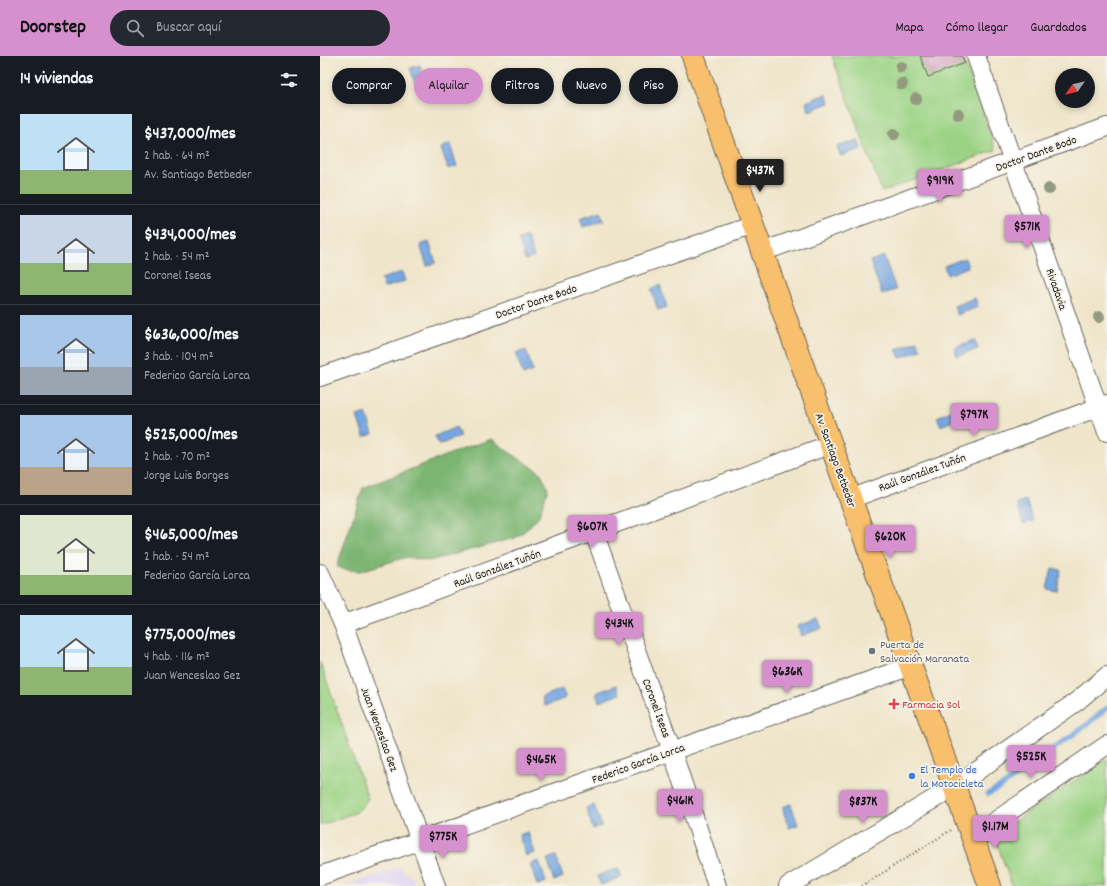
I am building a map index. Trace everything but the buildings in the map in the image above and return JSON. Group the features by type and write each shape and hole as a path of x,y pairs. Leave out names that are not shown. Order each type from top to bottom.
{"main road":[{"name":"Av. Santiago Betbeder","path":"693,56 850,499 990,886"}],"street":[{"name":"Rivadavia","path":"976,56 1103,406 1107,432"},
{"name":"Doctor Dante Bodo","path":"762,252 1107,127"},
{"name":"Doctor Dante Bodo","path":"320,377 753,225"},
{"name":"Raúl González Tuñón","path":"850,499 1103,406"},
{"name":"Raúl González Tuñón","path":"343,624 831,444"},
{"name":"Coronel Iseas","path":"594,532 672,751 717,886"},
{"name":"Juan Wenceslao Gez","path":"320,573 343,624 436,886"},
{"name":"Federico García Lorca","path":"320,876 911,666"},
{"path":"788,886 954,787 1076,702 1107,676"},
{"path":"970,831 1107,745"}],"path":[{"path":"862,886 952,830 970,831"}],"shaded area":[{"path":"399,867 413,878 415,886 344,886"}],"green space":[{"path":"832,56 962,56 996,150 882,192"},
{"path":"492,439 540,472 548,488 539,516 527,529 515,538 429,561 407,557 360,571 342,569 337,566 363,488"},
{"path":"320,662 368,799 357,812 320,825"},
{"path":"1107,759 1107,886 1012,886 994,835"}],"water":[{"path":"420,65 421,68 414,68 414,80 410,68"},
{"path":"826,94 830,103 809,111 806,102"},
{"path":"858,140 861,149 841,156 837,147"},
{"path":"450,144 457,166 448,169 441,148"},
{"path":"601,211 604,220 583,227 580,218"},
{"path":"527,236 534,257 525,260 518,239"},
{"path":"429,242 436,263 427,266 420,245"},
{"path":"884,256 896,290 882,294 870,261"},
{"path":"965,258 968,267 947,275 944,266"},
{"path":"402,272 405,281 384,288 381,279"},
{"path":"660,285 667,307 658,310 651,289"},
{"path":"975,298 978,307 957,315 954,306"},
{"path":"975,340 978,349 957,356 954,347"},
{"path":"917,341 921,350 900,358 896,349"},
{"path":"526,350 533,371 523,375 516,353"},
{"path":"958,408 961,417 941,426 937,417"},
{"path":"366,413 373,434 364,437 357,416"},
{"path":"456,427 460,436 439,445 435,436"},
{"path":"1026,500 1033,521 1023,524 1016,503"},
{"path":"1052,568 1061,570 1057,591 1047,589"},
{"path":"818,619 822,628 801,636 798,626"},
{"path":"616,685 620,694 599,702 596,693"},
{"path":"562,689 566,698 545,706 542,697"},
{"path":"791,804 798,825 789,828 782,807"},
{"path":"594,805 602,826 593,829 586,808"},
{"path":"528,832 535,853 526,856 519,835"},
{"path":"556,856 563,877 554,881 547,859"},
{"path":"539,861 546,882 537,885 530,864"},
{"path":"618,868 622,877 601,885 597,876"}],"waterway":[{"path":"988,794 1004,785 1089,723 1107,708"}],"place":[{"name":"Puerta de Salvación Maranata","path":"872,651"},
{"name":"Farmacia Sol","path":"894,704"},
{"name":"El Templo de la Motocicleta","path":"912,776"}]}
